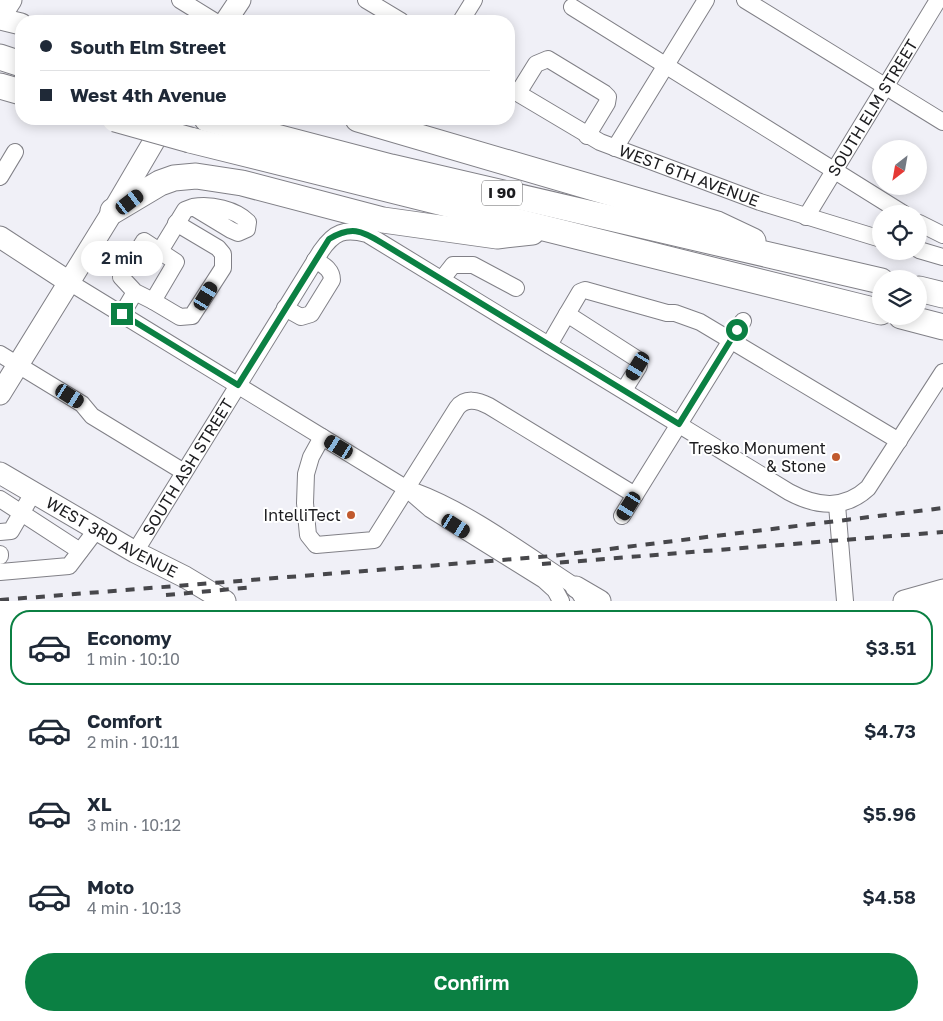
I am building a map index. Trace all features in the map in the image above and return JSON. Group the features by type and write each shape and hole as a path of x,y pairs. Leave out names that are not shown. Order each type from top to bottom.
{"highway":[{"path":"0,57 15,62"},
{"name":"I 90","path":"136,125 549,231 872,310"},
{"name":"I 90","path":"230,125 391,167 872,279"},
{"path":"379,125 717,224 799,262"},
{"path":"113,211 160,183 174,178 196,176 242,183 383,220 497,236 549,231"},
{"path":"927,292 943,295"},
{"path":"927,322 943,326"}],"main road":[{"path":"10,0 0,18 15,22"},
{"path":"230,15 240,0"},
{"path":"0,394 113,211 163,125"},
{"path":"0,236 69,282"},
{"name":"WEST 3RD AVENUE","path":"2,480 33,493 135,552 185,576 225,601"},
{"path":"135,552 168,582 200,601"},
{"path":"904,601 943,590"},
{"path":"574,596 600,601"}],"street":[{"path":"180,0 204,15"},
{"path":"366,0 390,15"},
{"path":"465,15 474,0"},
{"path":"615,148 706,0"},
{"path":"745,0 943,122"},
{"name":"SOUTH ELM STREET","path":"806,217 937,3"},
{"path":"572,7 658,59 665,67 889,205"},
{"path":"515,88 536,64 548,59 604,93 608,97 607,103 587,136"},
{"name":"WEST 6TH AVENUE","path":"515,91 587,136 615,148 760,202 872,236"},
{"path":"0,177 15,152"},
{"path":"160,252 185,210 193,207"},
{"path":"153,301 176,262 144,241 121,277 136,292 180,318 192,316 223,268 223,254 218,248 176,223"},
{"path":"927,227 943,235"},
{"name":"SOUTH ASH STREET","path":"135,552 329,239 340,233 352,230 367,234 442,279"},
{"path":"927,252 943,257"},
{"path":"285,308 301,317 311,314 332,280 332,274 328,269 315,260"},
{"path":"516,288 473,265 453,265 442,279 797,496 813,502 837,505 857,497 868,488 943,372"},
{"path":"69,282 407,489 434,499 574,596"},
{"path":"549,345 580,292 585,290 667,313 675,313 700,322 732,340 899,441"},
{"path":"122,314 136,292"},
{"path":"567,314 640,362 624,390"},
{"path":"622,516 743,321"},
{"path":"0,354 82,404 92,416 184,472"},
{"path":"322,437 311,457 306,474 305,503 308,535 316,545 374,540 459,405 467,401 478,401 635,495"},
{"path":"0,532 11,531 33,493"},
{"path":"0,498 21,514 80,551"},
{"path":"837,505 845,601"},
{"path":"0,572 69,566 97,530"}],"railway":[{"path":"0,600 552,556 943,508"},
{"path":"542,564 943,532"},
{"path":"166,595 255,587"}],"place":[{"name":"Tresko Monument & Stone","path":"836,457"},
{"name":"IntelliTect","path":"351,515"}],"route":[{"path":"122,314 238,385 320,251 329,239 340,233 352,230 367,234 679,424 737,330"}]}
